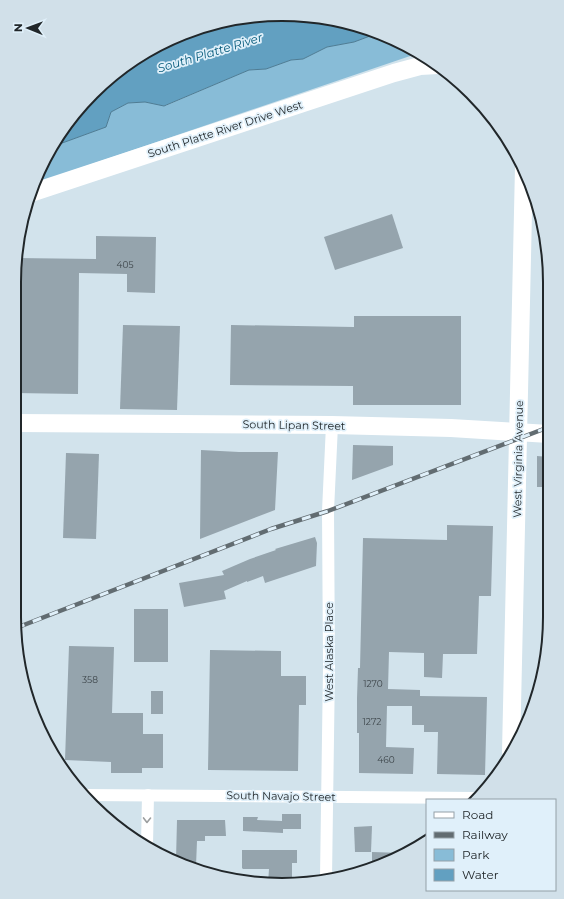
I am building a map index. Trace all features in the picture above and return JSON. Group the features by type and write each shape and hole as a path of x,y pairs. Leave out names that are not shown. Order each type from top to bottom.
{"street":[{"name":"South Platte River Drive West","path":"38,191 380,77 428,65"},
{"name":"West Virginia Avenue","path":"511,742 524,184"},
{"name":"South Lipan Street","path":"21,423 332,425 451,428 543,434"},
{"name":"West Alaska Place","path":"326,874 329,674 328,511 332,425"},
{"name":"South Navajo Street","path":"91,795 470,798"},
{"path":"147,840 148,795"}],"green space":[{"path":"369,36 411,56 41,181 61,144 106,127 111,112 128,103 145,102 165,106 249,70 266,69 291,60 303,59 327,47 354,42"}],"water":[{"name":"South Platte River","path":"282,21 316,23 350,30 369,36 354,42 327,47 303,59 291,60 266,69 249,70 164,106 145,102 128,103 111,112 106,127 61,144 75,123 97,97 123,75 137,65 167,48 198,35 248,23"}],"building":[{"path":"392,214 403,248 335,270 324,237"},
{"path":"96,236 156,237 155,293 127,292 127,274 79,273 78,394 21,393 22,258 96,259"},
{"path":"354,316 461,316 461,405 353,405 353,386 230,385 231,325 354,327"},
{"path":"123,325 180,326 177,410 120,409"},
{"path":"353,445 393,446 393,465 352,480"},
{"path":"201,450 278,452 275,510 200,539"},
{"path":"66,453 99,454 96,539 63,538"},
{"path":"537,456 543,456 543,487 537,487"},
{"path":"447,525 493,526 491,596 479,596 477,654 443,654 442,678 424,677 424,653 389,652 388,689 420,690 420,696 487,697 485,775 437,774 438,732 424,732 424,725 412,725 412,706 387,706 386,747 414,748 413,774 359,773 357,698 358,668 360,668 363,538 447,540"},
{"path":"315,537 317,543 316,566 265,583 263,576 224,591 226,599 184,607 179,583 224,575 222,571 250,559 276,550 275,549"},
{"path":"134,609 168,609 168,662 134,662"},
{"path":"69,646 114,647 112,713 143,713 143,734 163,734 163,768 142,768 142,773 111,773 111,762 65,760"},
{"path":"210,650 281,651 281,676 306,676 306,705 299,705 298,771 208,770"},
{"path":"151,691 163,691 163,714 151,714"},
{"path":"282,814 301,814 301,829 283,829 283,833 243,831 243,817 258,817 257,820 282,821"},
{"path":"177,820 225,820 226,836 205,836 205,841 197,841 196,863 176,855"},
{"path":"372,826 371,852 355,852 354,827"},
{"path":"242,850 297,850 297,863 292,863 292,877 268,877 269,869 242,868"},
{"path":"372,852 393,853 382,858 372,862"}],"railway":[{"path":"22,626 271,529 328,511 543,429"}]}
